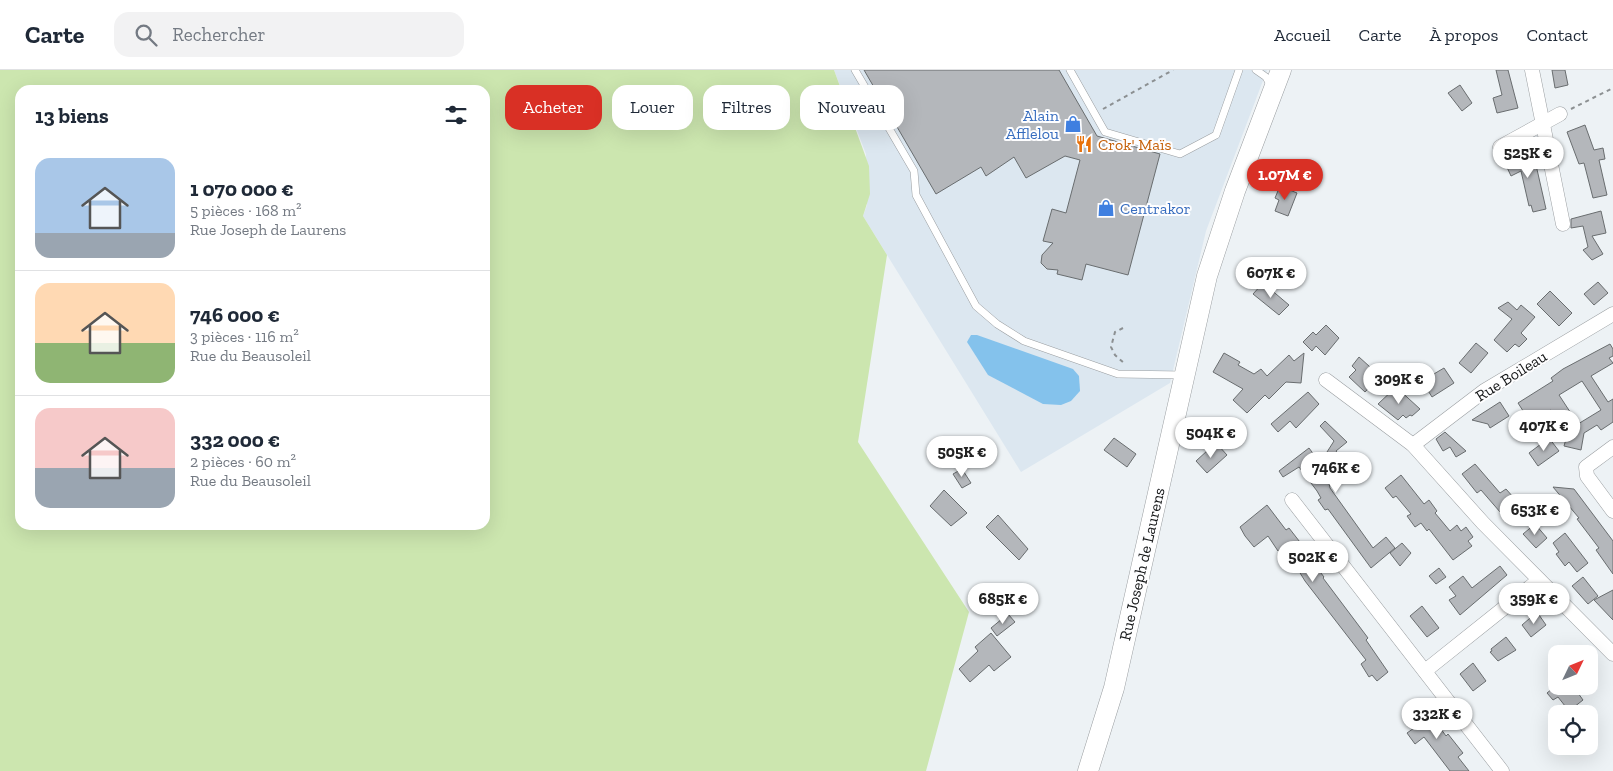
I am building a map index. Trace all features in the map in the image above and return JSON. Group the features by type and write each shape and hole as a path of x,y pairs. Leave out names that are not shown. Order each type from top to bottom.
{"main road":[{"name":"Rue Joseph de Laurens","path":"1088,771 1114,688 1184,375 1216,245 1281,70"}],"street":[{"path":"1532,70 1562,224"},
{"path":"1500,147 1560,114"},
{"name":"Rue Boileau","path":"1413,445 1484,391 1613,314"},
{"path":"1326,380 1413,445 1483,523 1613,654"},
{"path":"1613,447 1586,467 1587,476 1613,511"},
{"path":"1292,500 1502,771"},
{"path":"1425,670 1539,580"}],"lane":[{"path":"855,70 914,171 916,195 976,306 997,324 1024,341 1118,374 1184,375"},
{"path":"1070,70 1105,132 1180,154 1216,135 1238,70"},
{"path":"1256,70 1266,77 1272,94"}],"path":[{"path":"1095,114 1173,70"},
{"path":"1560,114 1613,88"},
{"path":"1123,328 1115,332 1110,347 1115,355 1131,368 1149,374"}],"shaded area":[{"path":"834,70 1267,70 1206,231 1170,383 1021,472 863,216 867,205 866,154 857,130 904,130 904,85 840,85"}],"green space":[{"path":"0,70 834,70 839,85 800,85 800,130 856,130 869,166 870,194 863,216 887,255 858,442 969,612 926,771 0,771"}],"water":[{"path":"971,335 977,335 1073,369 1079,376 1080,391 1071,401 1061,405 1043,404 988,375 967,342"}],"building":[{"path":"864,70 1059,70 1097,136 1160,154 1128,275 1086,264 1082,280 1057,274 1058,270 1047,269 1041,263 1042,255 1053,243 1043,241 1052,209 1066,213 1080,160 1065,156 1026,178 1014,157 986,176 981,167 936,194 899,130 904,130 904,85 873,85"},
{"path":"1496,70 1508,70 1518,108 1497,113 1493,98 1502,95"},
{"path":"1552,70 1565,70 1568,85 1555,88"},
{"path":"1460,85 1472,103 1462,111 1448,93"},
{"path":"1585,125 1594,150 1603,148 1605,159 1599,160 1607,195 1593,198 1584,163 1579,164 1567,132"},
{"path":"1529,152 1536,165 1546,209 1533,212 1531,205 1529,206 1521,171 1511,176 1505,163 1510,156 1517,153 1519,156"},
{"path":"1280,186 1297,193 1288,216 1275,211 1279,200 1275,198"},
{"path":"1601,211 1606,233 1592,236 1603,254 1592,260 1583,250 1588,247 1583,226 1571,228 1571,219"},
{"path":"1598,282 1608,293 1594,305 1584,294"},
{"path":"1263,283 1289,305 1279,315 1253,294"},
{"path":"1550,291 1572,313 1559,326 1537,304"},
{"path":"1508,302 1517,310 1521,305 1535,317 1521,333 1527,339 1519,347 1515,344 1507,352 1494,340 1512,319 1498,308"},
{"path":"1326,325 1339,338 1325,355 1316,346 1312,351 1303,342 1313,332 1316,335"},
{"path":"1476,343 1488,353 1471,373 1459,363"},
{"path":"1610,344 1613,349 1613,356 1609,358 1613,363 1591,376 1608,402 1613,399 1613,422 1601,430 1597,425 1584,433 1581,450 1564,446 1568,432 1551,410 1539,417 1535,412 1527,417 1518,403 1553,381 1551,378 1563,369","holes":["1582,381 1601,410 1578,424 1559,395"]},
{"path":"1224,353 1240,362 1238,365 1254,374 1261,369 1267,376 1289,355 1294,361 1304,353 1301,383 1286,382 1269,399 1265,395 1247,413 1233,400 1243,389 1213,372"},
{"path":"1359,357 1380,376 1365,392 1349,377 1356,370 1352,366"},
{"path":"1444,368 1454,383 1432,397 1422,381"},
{"path":"1396,387 1420,409 1412,416 1410,415 1406,418 1403,415 1398,420 1378,404"},
{"path":"1308,392 1319,404 1296,428 1290,421 1278,432 1271,424"},
{"path":"1500,402 1509,416 1490,428 1488,424 1472,420"},
{"path":"1325,421 1347,442 1336,451 1348,466 1329,483 1330,488 1373,548 1386,537 1395,548 1371,568 1328,509 1325,510 1318,500 1321,498 1317,491 1299,467 1283,477 1279,471 1309,448 1320,463 1334,441 1320,426"},
{"path":"1445,432 1466,451 1456,457 1450,447 1443,451 1436,439"},
{"path":"1114,438 1136,454 1127,467 1104,450"},
{"path":"1549,438 1559,451 1538,466 1529,453"},
{"path":"1218,445 1227,455 1207,473 1196,461 1208,450 1210,452"},
{"path":"1475,464 1500,493 1506,489 1522,507 1507,520 1481,490 1477,493 1462,474"},
{"path":"962,469 971,483 962,488 953,474"},
{"path":"1401,475 1424,504 1429,500 1437,511 1435,513 1450,531 1457,525 1461,531 1466,527 1473,537 1468,541 1472,546 1453,560 1429,529 1427,531 1421,523 1415,527 1407,516 1411,514 1396,496 1393,498 1385,488"},
{"path":"1553,487 1574,489 1613,541 1613,574 1596,550 1599,548 1577,519 1579,518"},
{"path":"944,490 967,513 951,526 930,506"},
{"path":"1541,501 1550,512 1539,520 1530,509"},
{"path":"1267,505 1286,530 1289,528 1303,546 1301,547 1368,638 1366,640 1388,672 1377,681 1372,675 1369,677 1361,664 1366,660 1305,581 1297,568 1302,565 1287,545 1278,551 1268,536 1254,547 1245,536 1240,527"},
{"path":"998,515 1028,549 1019,560 986,527"},
{"path":"1535,524 1547,538 1536,548 1523,534"},
{"path":"1565,533 1588,563 1577,572 1569,562 1565,566 1556,554 1559,552 1553,543"},
{"path":"1402,543 1411,553 1400,566 1390,553"},
{"path":"1500,566 1507,575 1460,615 1449,600 1456,596 1449,587 1463,576 1472,588"},
{"path":"1439,568 1446,577 1436,584 1429,576"},
{"path":"1583,577 1598,596 1588,604 1572,586"},
{"path":"1613,590 1613,620 1594,600"},
{"path":"1422,606 1439,628 1427,637 1410,616"},
{"path":"1537,612 1546,625 1531,637 1522,625"},
{"path":"1008,614 1015,622 997,636 991,628"},
{"path":"991,633 1011,657 994,671 989,665 970,682 959,669 978,651 975,647"},
{"path":"1506,637 1516,650 1498,661 1490,652 1492,651 1491,649"},
{"path":"1473,663 1486,681 1473,691 1460,674"},
{"path":"1549,695 1579,695 1583,700 1577,705 1564,705 1558,697 1553,700"},
{"path":"1424,706 1446,736 1448,734 1463,753 1458,757 1469,771 1450,771 1424,737 1415,744 1407,733 1417,726 1410,716"}],"place":[{"name":"Alain Afflelou","path":"1073,124"},
{"name":"Crok' Maïs","path":"1084,144"},
{"name":"Centrakor","path":"1106,208"}]}
